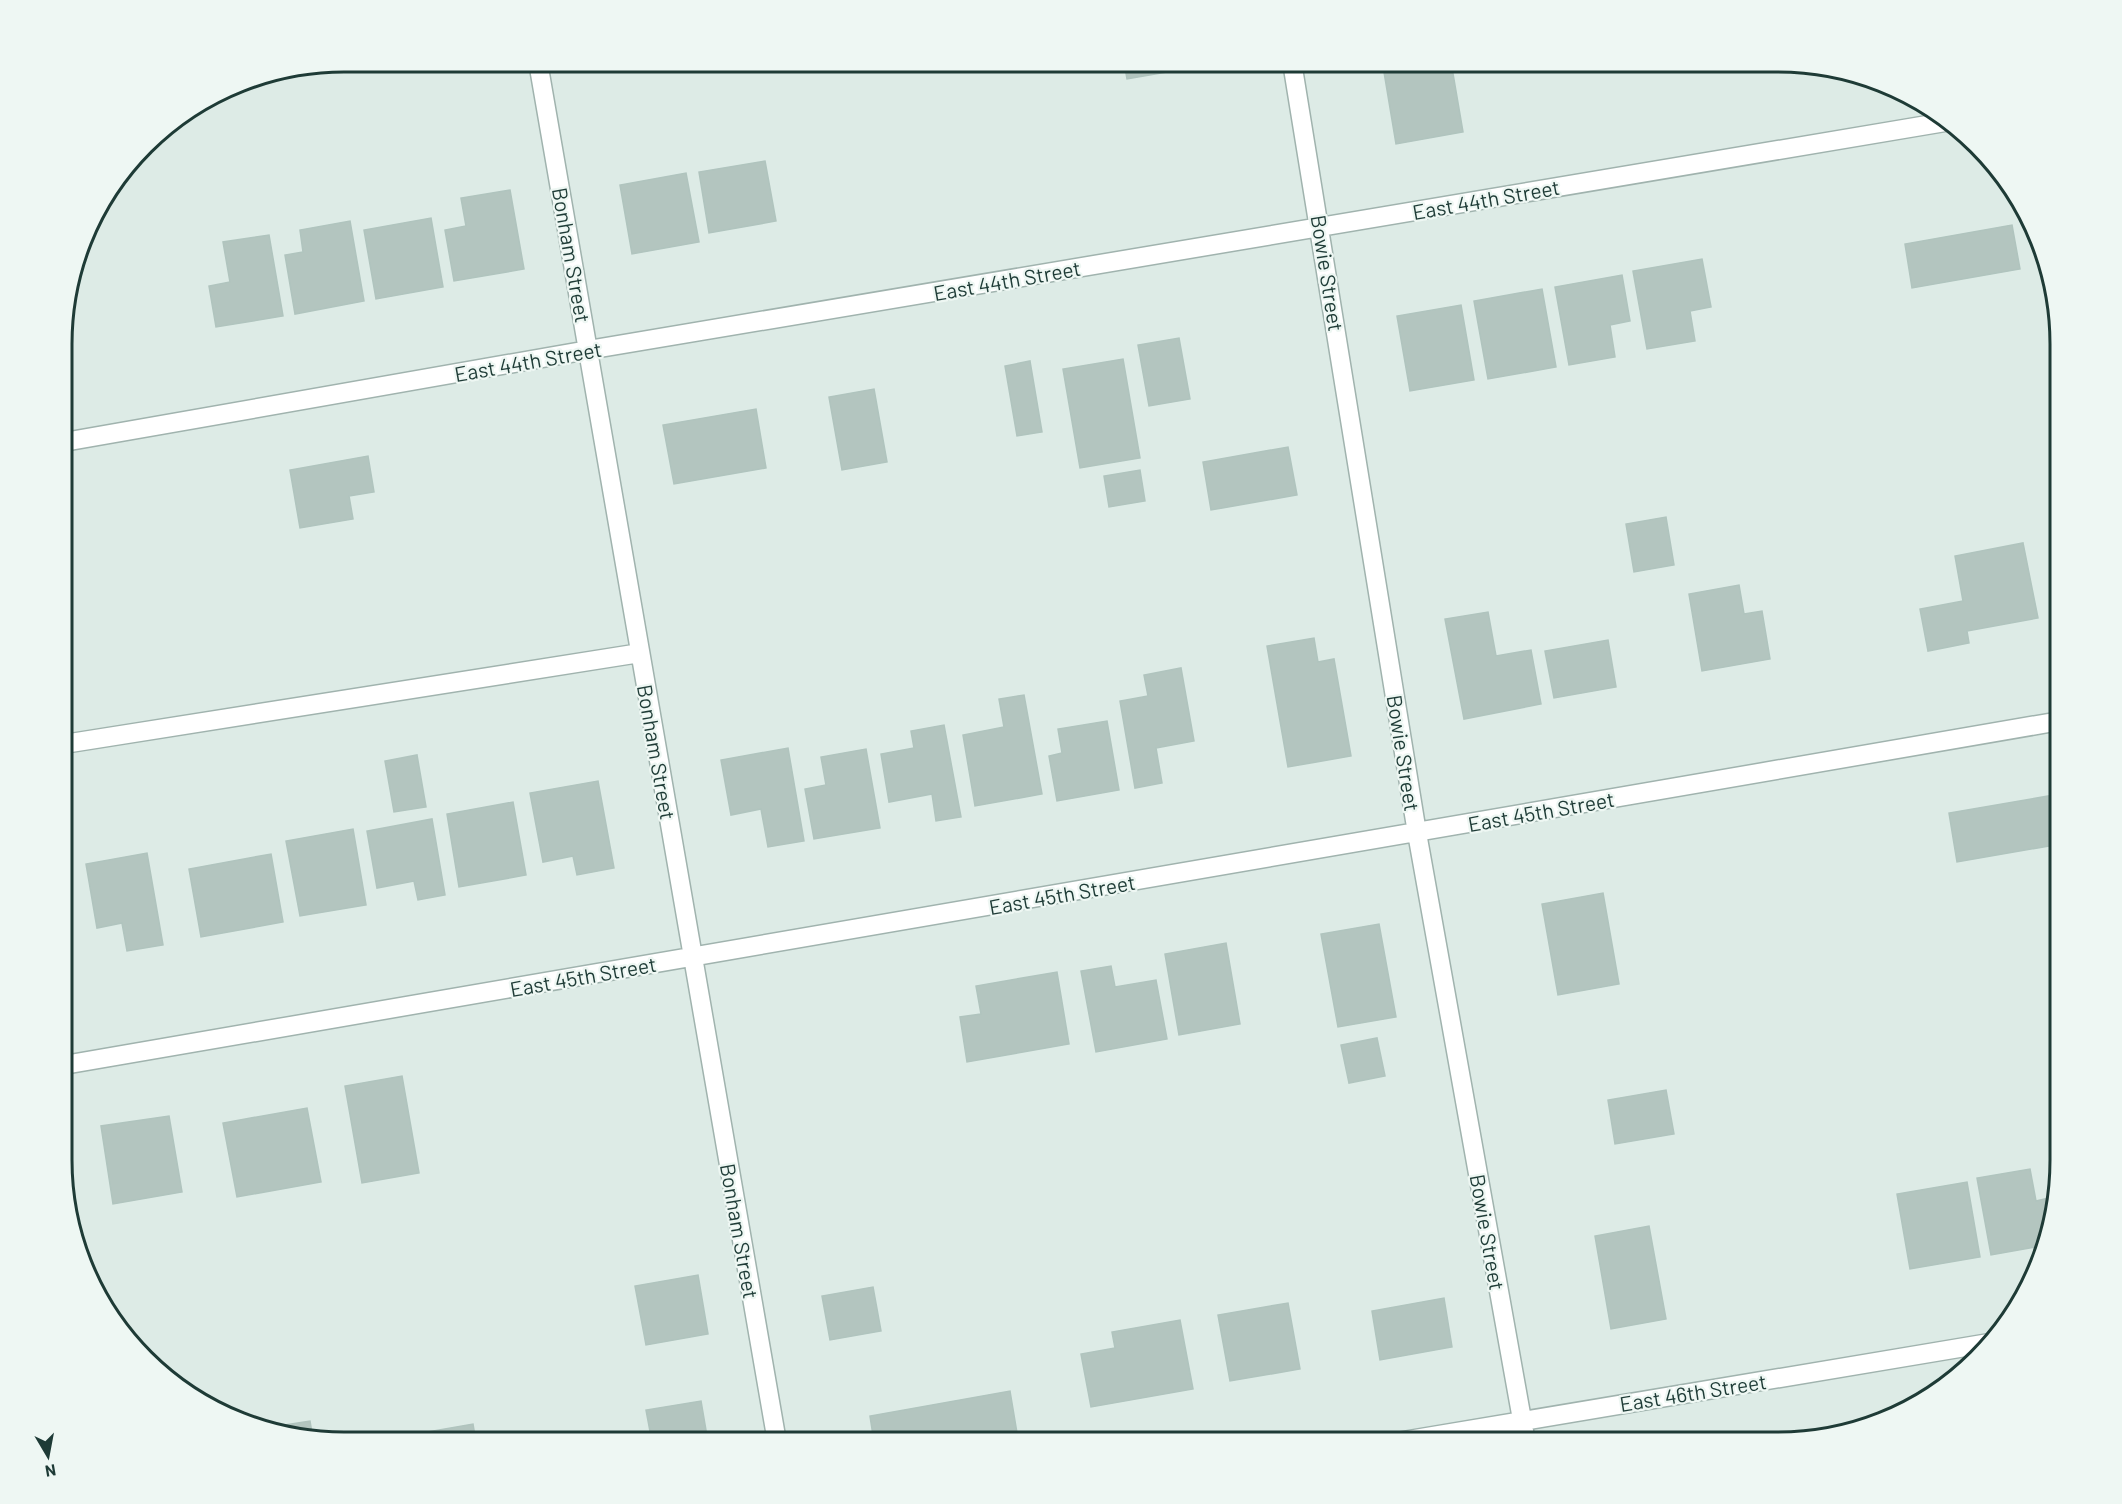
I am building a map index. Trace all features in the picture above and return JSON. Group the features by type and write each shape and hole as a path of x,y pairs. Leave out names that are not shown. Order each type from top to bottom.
{"street":[{"name":"Bonham Street","path":"540,72 775,1432"},
{"name":"Bowie Street","path":"1294,72 1417,833 1524,1432"},
{"name":"East 44th Street","path":"72,441 588,350 1937,123"},
{"path":"72,743 640,653"},
{"name":"East 45th Street","path":"72,1064 2050,723"},
{"name":"East 46th Street","path":"1457,1432 1977,1345"}],"building":[{"path":"1126,72 1167,72 1127,79"},
{"path":"1384,72 1453,72 1463,132 1396,144"},
{"path":"765,161 776,221 709,233 699,172"},
{"path":"686,173 699,242 632,254 620,185"},
{"path":"510,190 524,269 454,281 445,230 466,226 461,198"},
{"path":"431,218 443,287 376,299 364,230"},
{"path":"350,221 364,301 295,314 285,255 303,252 300,230"},
{"path":"2012,225 2020,269 1912,288 1905,244"},
{"path":"269,235 283,316 216,327 209,286 230,282 223,242"},
{"path":"1702,259 1711,307 1690,311 1695,341 1647,349 1633,271"},
{"path":"1622,275 1630,321 1610,325 1615,357 1569,365 1555,287"},
{"path":"1542,289 1556,367 1488,379 1474,301"},
{"path":"1461,305 1474,380 1410,391 1397,316"},
{"path":"1179,338 1190,399 1149,406 1138,345"},
{"path":"1123,359 1140,458 1080,468 1063,369"},
{"path":"1030,361 1042,432 1017,436 1005,366"},
{"path":"874,389 887,462 842,470 829,397"},
{"path":"756,409 766,468 674,484 663,425"},
{"path":"1288,447 1297,495 1211,510 1203,462"},
{"path":"368,456 374,492 349,496 353,519 300,528 290,470"},
{"path":"1140,470 1145,501 1109,507 1104,476"},
{"path":"1666,517 1674,565 1634,572 1626,524"},
{"path":"2023,543 2038,618 1967,631 1969,643 1928,651 1920,609 1963,601 1955,556"},
{"path":"1739,585 1744,614 1762,611 1770,659 1702,671 1689,594"},
{"path":"1488,612 1496,656 1531,650 1541,704 1464,719 1445,619"},
{"path":"1314,638 1318,662 1334,659 1351,756 1288,767 1267,646"},
{"path":"1608,640 1616,687 1554,698 1545,651"},
{"path":"1181,668 1194,741 1156,748 1162,783 1135,788 1120,701 1148,696 1144,675"},
{"path":"1024,695 1042,794 975,806 963,735 1004,727 999,699"},
{"path":"1107,721 1119,790 1057,801 1049,756 1062,753 1058,729"},
{"path":"944,725 961,817 936,821 932,794 889,802 881,754 914,748 911,731"},
{"path":"788,748 804,841 768,847 761,809 731,815 721,760"},
{"path":"866,749 880,828 814,839 805,789 826,785 821,757"},
{"path":"417,755 426,807 394,812 385,761"},
{"path":"598,781 614,868 577,875 573,856 543,862 530,793"},
{"path":"2050,796 2050,846 1957,862 1949,813"},
{"path":"513,802 526,875 459,887 447,814"},
{"path":"432,819 445,895 418,900 414,881 377,888 367,831"},
{"path":"353,829 366,905 300,916 286,841"},
{"path":"147,853 163,945 127,951 122,923 97,928 86,864"},
{"path":"271,854 283,922 201,937 189,869"},
{"path":"1603,893 1619,984 1558,995 1542,904"},
{"path":"1379,924 1396,1017 1338,1027 1321,934"},
{"path":"1226,943 1240,1024 1179,1035 1165,954"},
{"path":"1111,966 1115,987 1156,980 1167,1039 1096,1052 1081,971"},
{"path":"1057,972 1069,1044 967,1062 960,1017 981,1014 976,986"},
{"path":"1377,1038 1385,1076 1349,1083 1341,1045"},
{"path":"402,1076 419,1173 362,1183 345,1086"},
{"path":"1666,1090 1674,1134 1615,1144 1608,1100"},
{"path":"307,1108 321,1182 237,1197 223,1123"},
{"path":"169,1116 182,1192 113,1204 101,1126"},
{"path":"2030,1169 2036,1201 2048,1198 2036,1247 1991,1255 1977,1178"},
{"path":"1967,1182 1980,1257 1910,1269 1897,1194"},
{"path":"1649,1226 1666,1319 1611,1329 1595,1236"},
{"path":"698,1275 708,1334 646,1345 635,1286"},
{"path":"873,1287 881,1331 830,1340 822,1296"},
{"path":"1444,1298 1452,1347 1380,1360 1372,1311"},
{"path":"1288,1303 1300,1369 1230,1381 1218,1315"},
{"path":"1180,1320 1193,1389 1091,1407 1081,1354 1115,1348 1112,1332"},
{"path":"1010,1391 1017,1432 872,1432 870,1416"},
{"path":"701,1401 706,1432 650,1432 646,1410"},
{"path":"310,1421 312,1430 291,1427 283,1425"},
{"path":"473,1424 474,1432 427,1432"}]}
